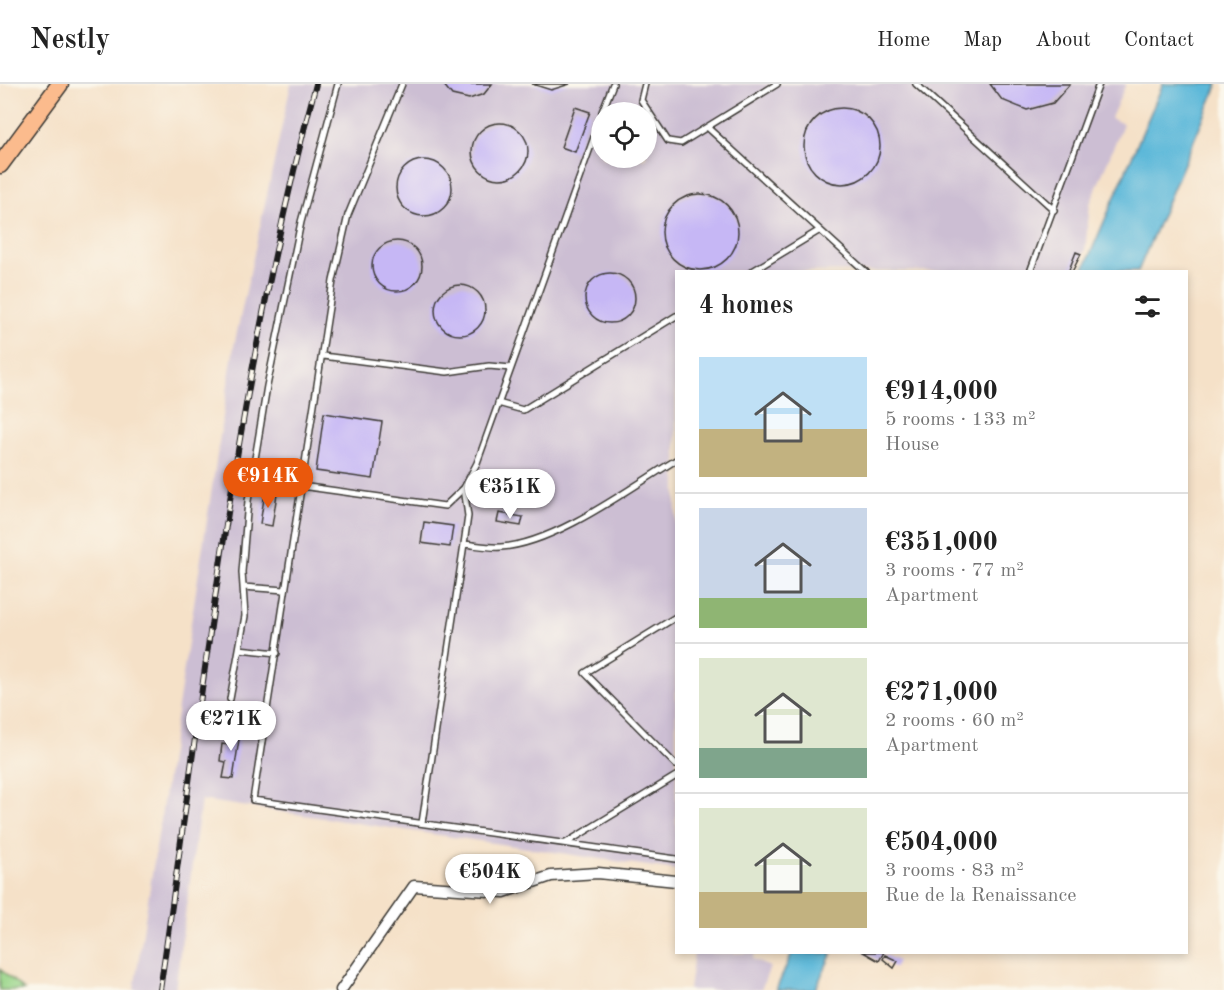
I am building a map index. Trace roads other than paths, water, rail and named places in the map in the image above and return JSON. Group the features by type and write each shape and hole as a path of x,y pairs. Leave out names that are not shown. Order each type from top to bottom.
{"main road":[{"path":"0,165 60,84"}],"street":[{"path":"341,990 414,886 504,892 550,876 598,873 675,881"}],"lane":[{"path":"230,699 245,616 243,587 248,501 267,386 301,222 338,84"},
{"path":"402,84 348,215 333,281 253,800 675,859"},
{"path":"606,102 613,84"},
{"path":"645,84 642,100 668,141 681,143 777,84"},
{"path":"916,84 1054,210"},
{"path":"1031,270 1100,84"},
{"path":"707,127 864,270"},
{"path":"301,486 445,506 464,488 477,463 591,144"},
{"path":"754,270 820,230"},
{"path":"498,403 523,410 675,317"},
{"path":"323,356 447,372 489,366 510,368"},
{"path":"464,544 502,547 544,537 675,461"},
{"path":"422,823 468,516 464,488"},
{"path":"243,587 285,590"},
{"path":"675,618 585,673 675,764"},
{"path":"239,650 277,653"},
{"path":"566,843 675,777"}],"water":[{"path":"1163,84 1218,84 1138,270 1083,270"},
{"path":"792,954 832,954 815,990 776,990"}],"railway":[{"path":"160,990 224,534 243,421 288,195 316,84"}]}
